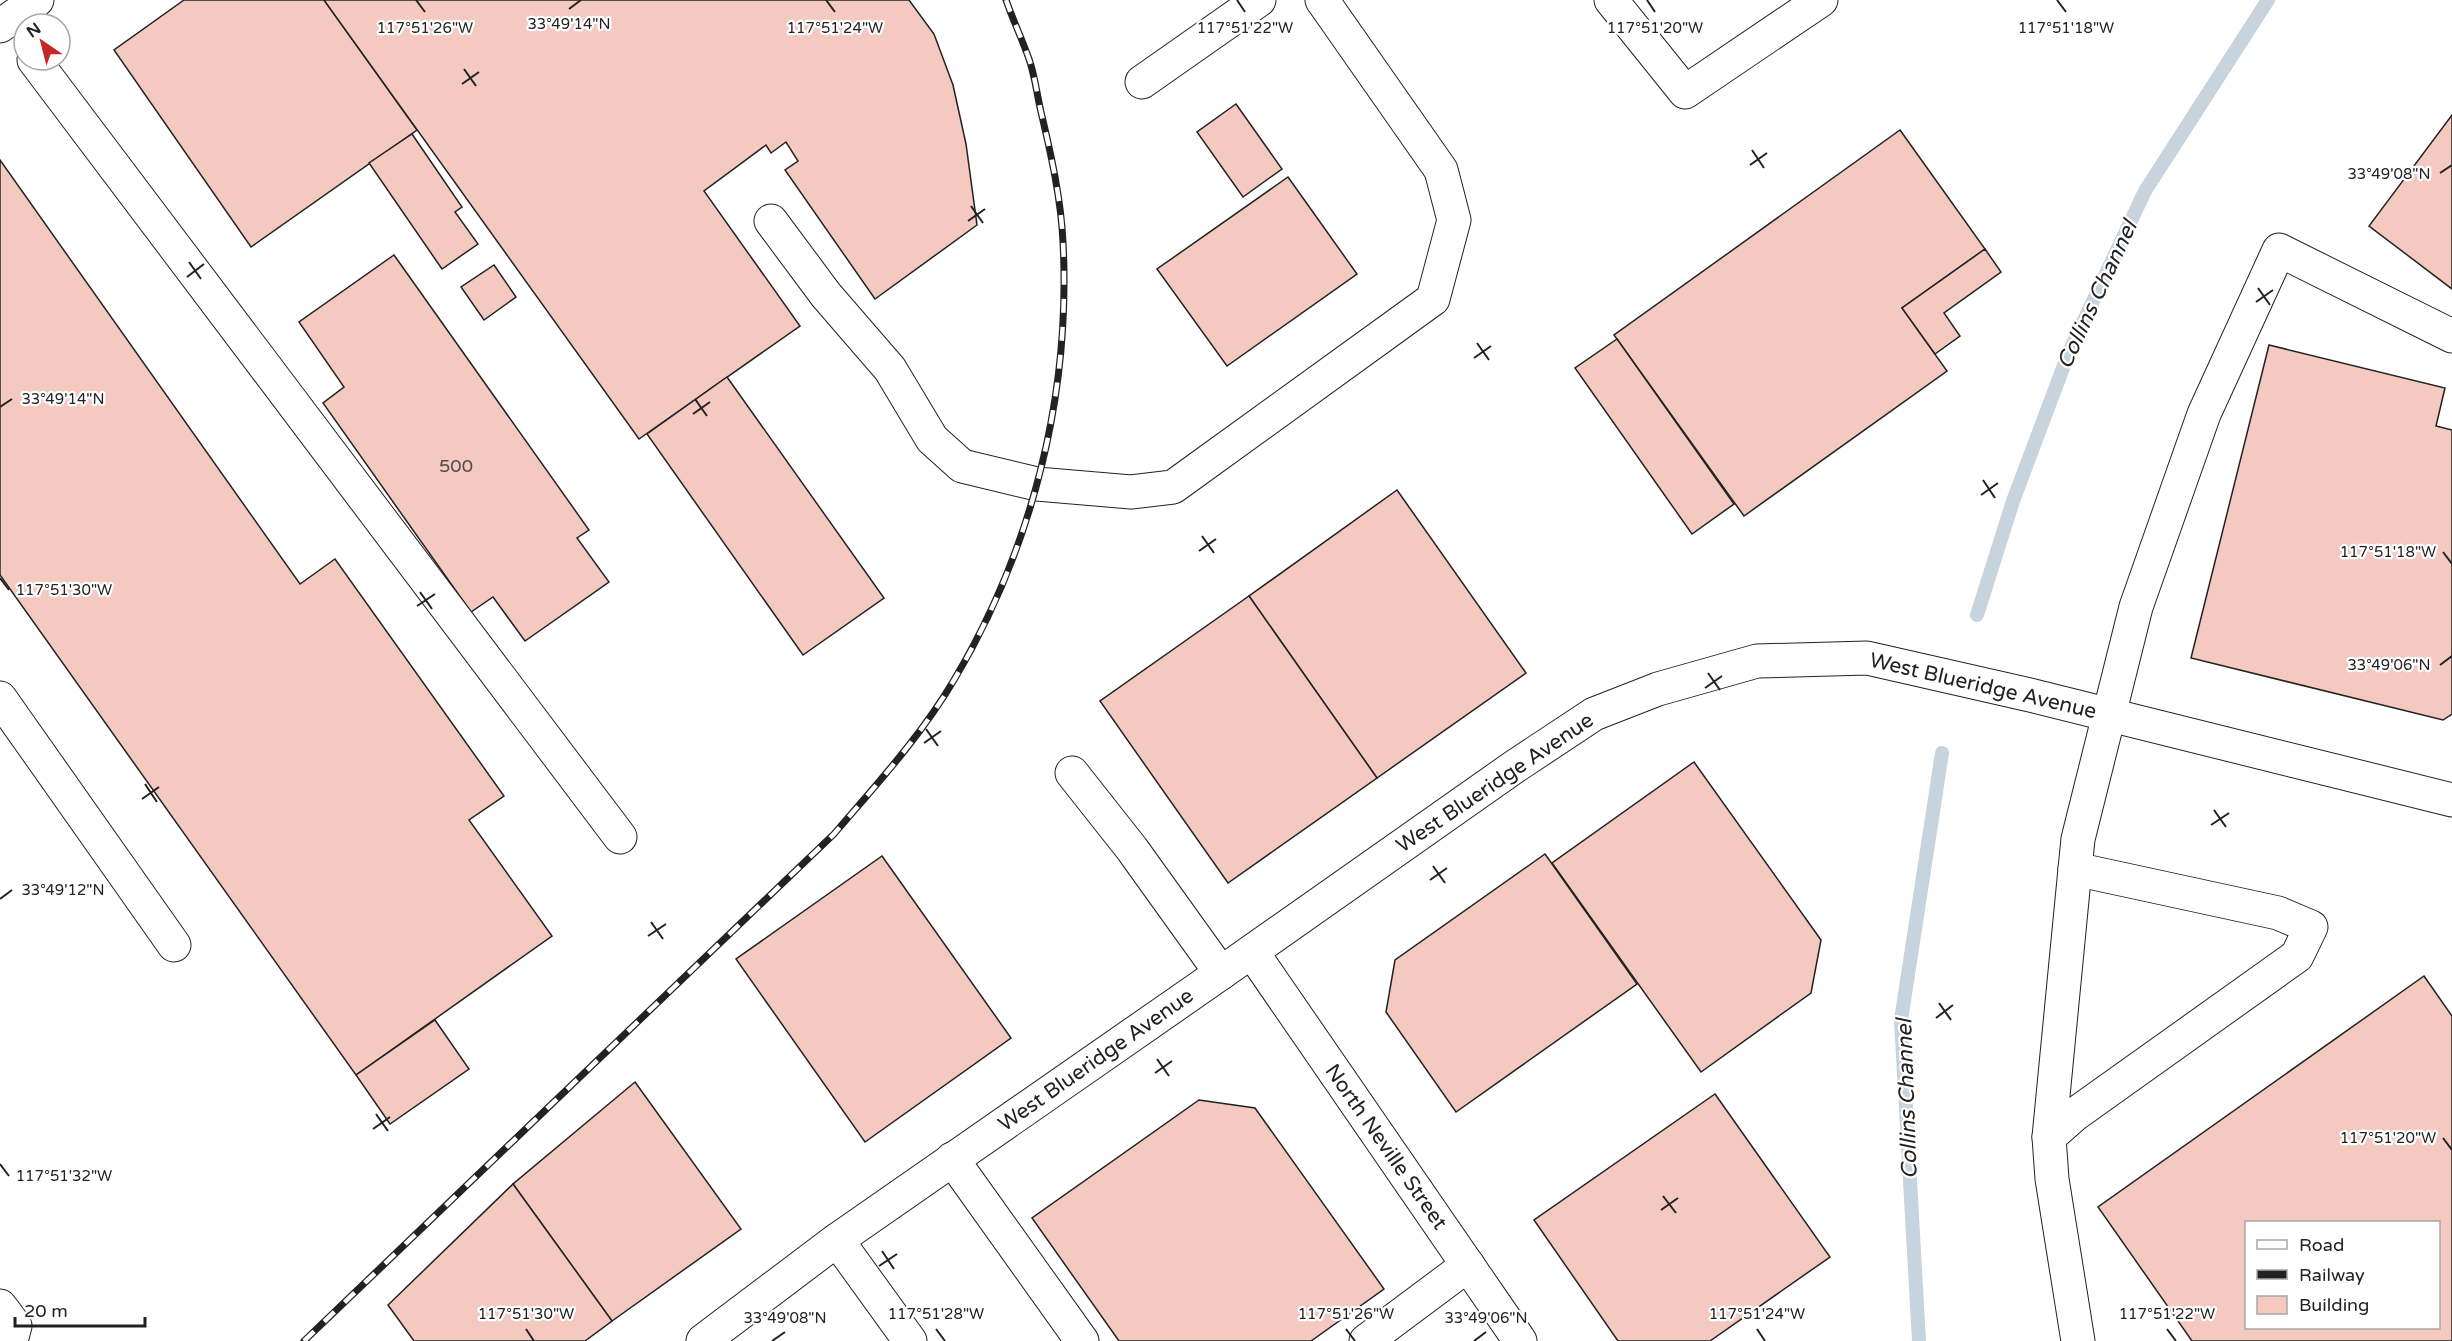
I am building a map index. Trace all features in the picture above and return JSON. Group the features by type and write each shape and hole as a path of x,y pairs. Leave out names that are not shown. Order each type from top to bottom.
{"street":[{"path":"10,32 37,0"},
{"path":"1142,82 1259,0"},
{"path":"771,221 826,296 890,369 932,439 962,466 1037,484 1131,492 1173,487 1433,299 1454,220 1441,170 1322,0"},
{"path":"1611,0 1685,92 1821,0"},
{"path":"43,72 620,837"},
{"path":"2078,1341 2052,1179 2049,1137 2078,839 2136,607 2204,414 2279,250 2452,336"},
{"name":"West Blueridge Avenue","path":"703,1341 837,1240 1221,974 1514,766 1594,714 1658,689 1756,661 1867,658 2452,800"},
{"path":"0,699 174,945"},
{"path":"1072,773 1132,849 1221,974"},
{"path":"2049,1137 2074,1115 2297,956 2311,927 2278,913 2074,869"},
{"name":"North Neville Street","path":"1252,952 1520,1341"},
{"path":"952,1159 1082,1341"},
{"path":"837,1240 910,1341"},
{"path":"1366,1341 1468,1265"},
{"path":"0,1306 15,1326 11,1341"}],"building":[{"path":"184,0 324,0 417,130 251,247 114,50"},
{"path":"324,0 909,0 934,34 953,85 966,144 977,225 875,299 785,170 798,161 786,142 771,153 766,145 704,191 800,326 639,439"},
{"path":"1236,104 1282,169 1243,197 1197,132"},
{"path":"2452,115 2452,289 2369,226"},
{"path":"1900,130 1985,249 1902,308 1947,371 1744,516 1614,335"},
{"path":"412,134 462,207 455,212 478,244 442,269 369,163"},
{"path":"0,160 300,584 335,559 504,796 469,820 552,936 356,1075 0,575"},
{"path":"1288,177 1357,274 1227,366 1157,269"},
{"path":"1985,249 2001,272 1944,313 1960,336 1935,354 1902,308"},
{"path":"394,255 589,530 577,538 609,582 525,641 493,597 471,612 323,403 344,387 299,322"},
{"path":"494,265 516,297 484,320 461,287"},
{"path":"1617,339 1734,504 1692,534 1575,368"},
{"path":"2269,345 2445,388 2436,426 2452,430 2452,714 2443,720 2191,658"},
{"path":"727,377 884,598 803,655 647,434"},
{"path":"1397,490 1526,673 1377,778 1249,596"},
{"path":"1249,596 1377,778 1228,883 1100,701"},
{"path":"1694,762 1821,940 1811,993 1701,1072 1552,863"},
{"path":"1545,854 1637,984 1456,1112 1386,1012 1395,960"},
{"path":"882,856 1011,1038 865,1142 736,959"},
{"path":"2424,976 2452,1016 2452,1341 2192,1341 2098,1207"},
{"path":"435,1020 469,1069 390,1124 356,1075"},
{"path":"635,1082 741,1229 612,1321 513,1184"},
{"path":"1715,1094 1830,1257 1710,1341 1618,1341 1534,1220"},
{"path":"1199,1100 1255,1108 1384,1289 1311,1341 1119,1341 1032,1218"},
{"path":"513,1184 612,1321 585,1341 414,1341 388,1305"}],"waterway":[{"name":"Collins Channel","path":"1977,615 2013,501 2069,352 2145,191 2268,0"},
{"name":"Collins Channel","path":"1919,1341 1901,1020 1942,753"}],"railway":[{"path":"304,1341 834,834 927,721 954,680 981,630 1005,578 1025,524 1041,469 1053,413 1064,299 1062,226 1055,177 1031,65 1006,0"}]}
